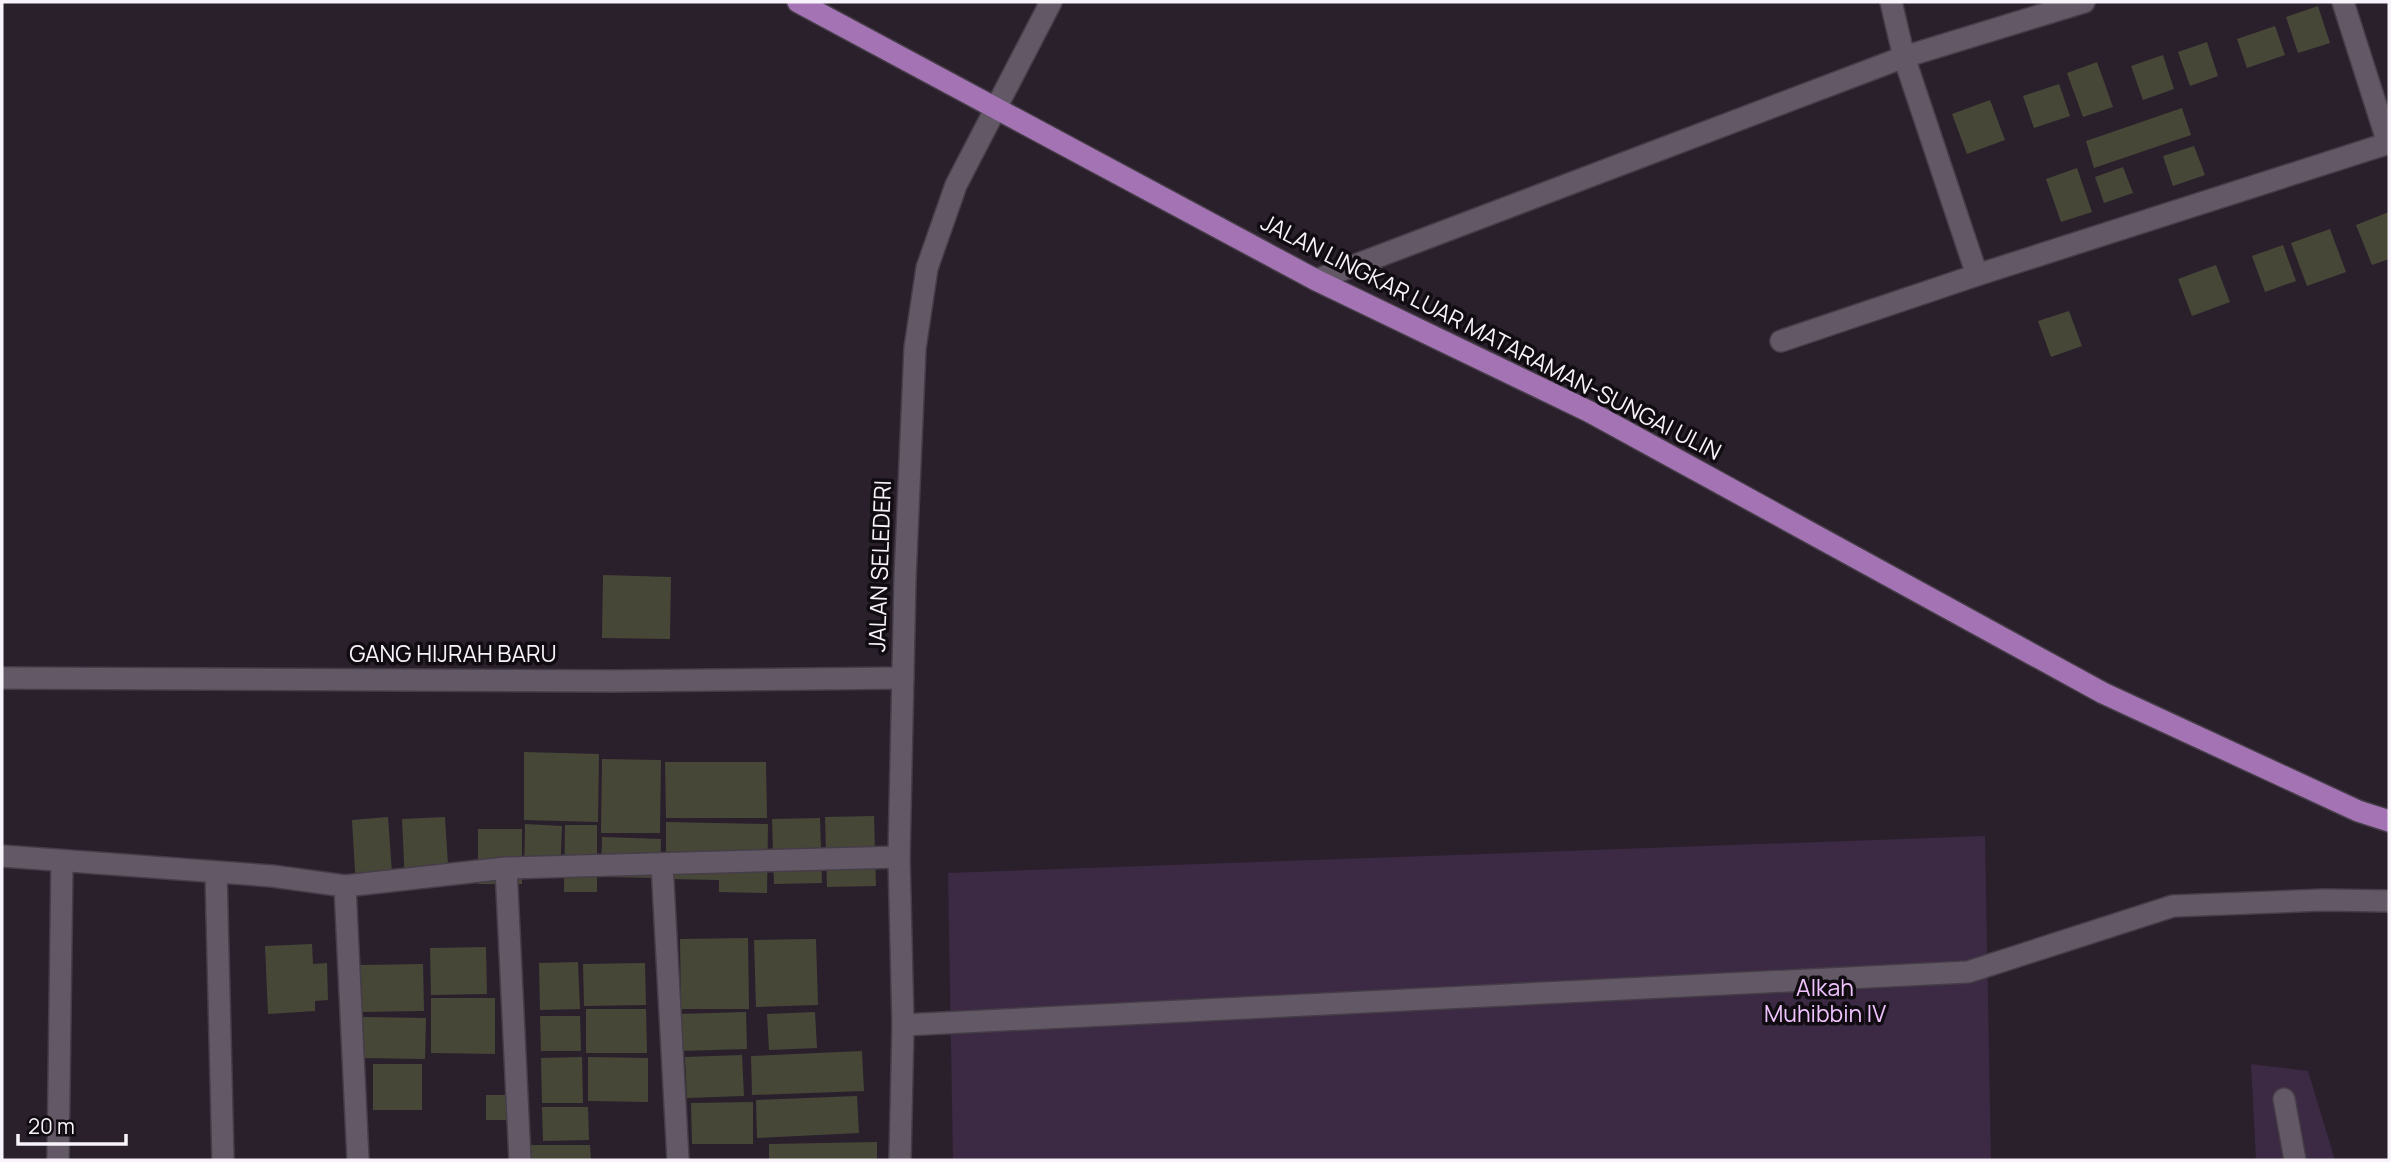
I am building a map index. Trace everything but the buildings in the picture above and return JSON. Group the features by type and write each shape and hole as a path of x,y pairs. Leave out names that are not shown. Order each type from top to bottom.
{"main road":[{"name":"JALAN LINGKAR LUAR MATARAMAN-SUNGAI ULIN","path":"798,2 1316,279 1590,412 2104,693 2358,811 2389,821"}],"street":[{"name":"JALAN SELEDERI","path":"900,1160 903,1025 900,857 903,678 915,348 927,268 956,185 1051,2"},
{"path":"1891,2 1904,57 1976,275"},
{"path":"1316,279 1904,57 2084,2"},
{"path":"1782,341 1976,275 2389,143 2343,2"},
{"name":"GANG HIJRAH BARU","path":"2,678 614,681 903,678"},
{"path":"2,856 272,876 345,886 506,868 900,857"},
{"path":"58,1160 62,861"},
{"path":"662,864 678,1160"},
{"path":"506,868 520,1160"},
{"path":"216,872 223,1160"},
{"path":"345,886 358,1160"},
{"path":"903,1025 1968,972 2173,906 2323,900 2389,901"},
{"path":"2284,1099 2295,1160"}],"green space":[{"name":"Alkah Muhibbin IV","path":"1985,836 1991,1160 953,1160 948,873"},
{"path":"2251,1064 2308,1071 2335,1160 2256,1160"}]}
